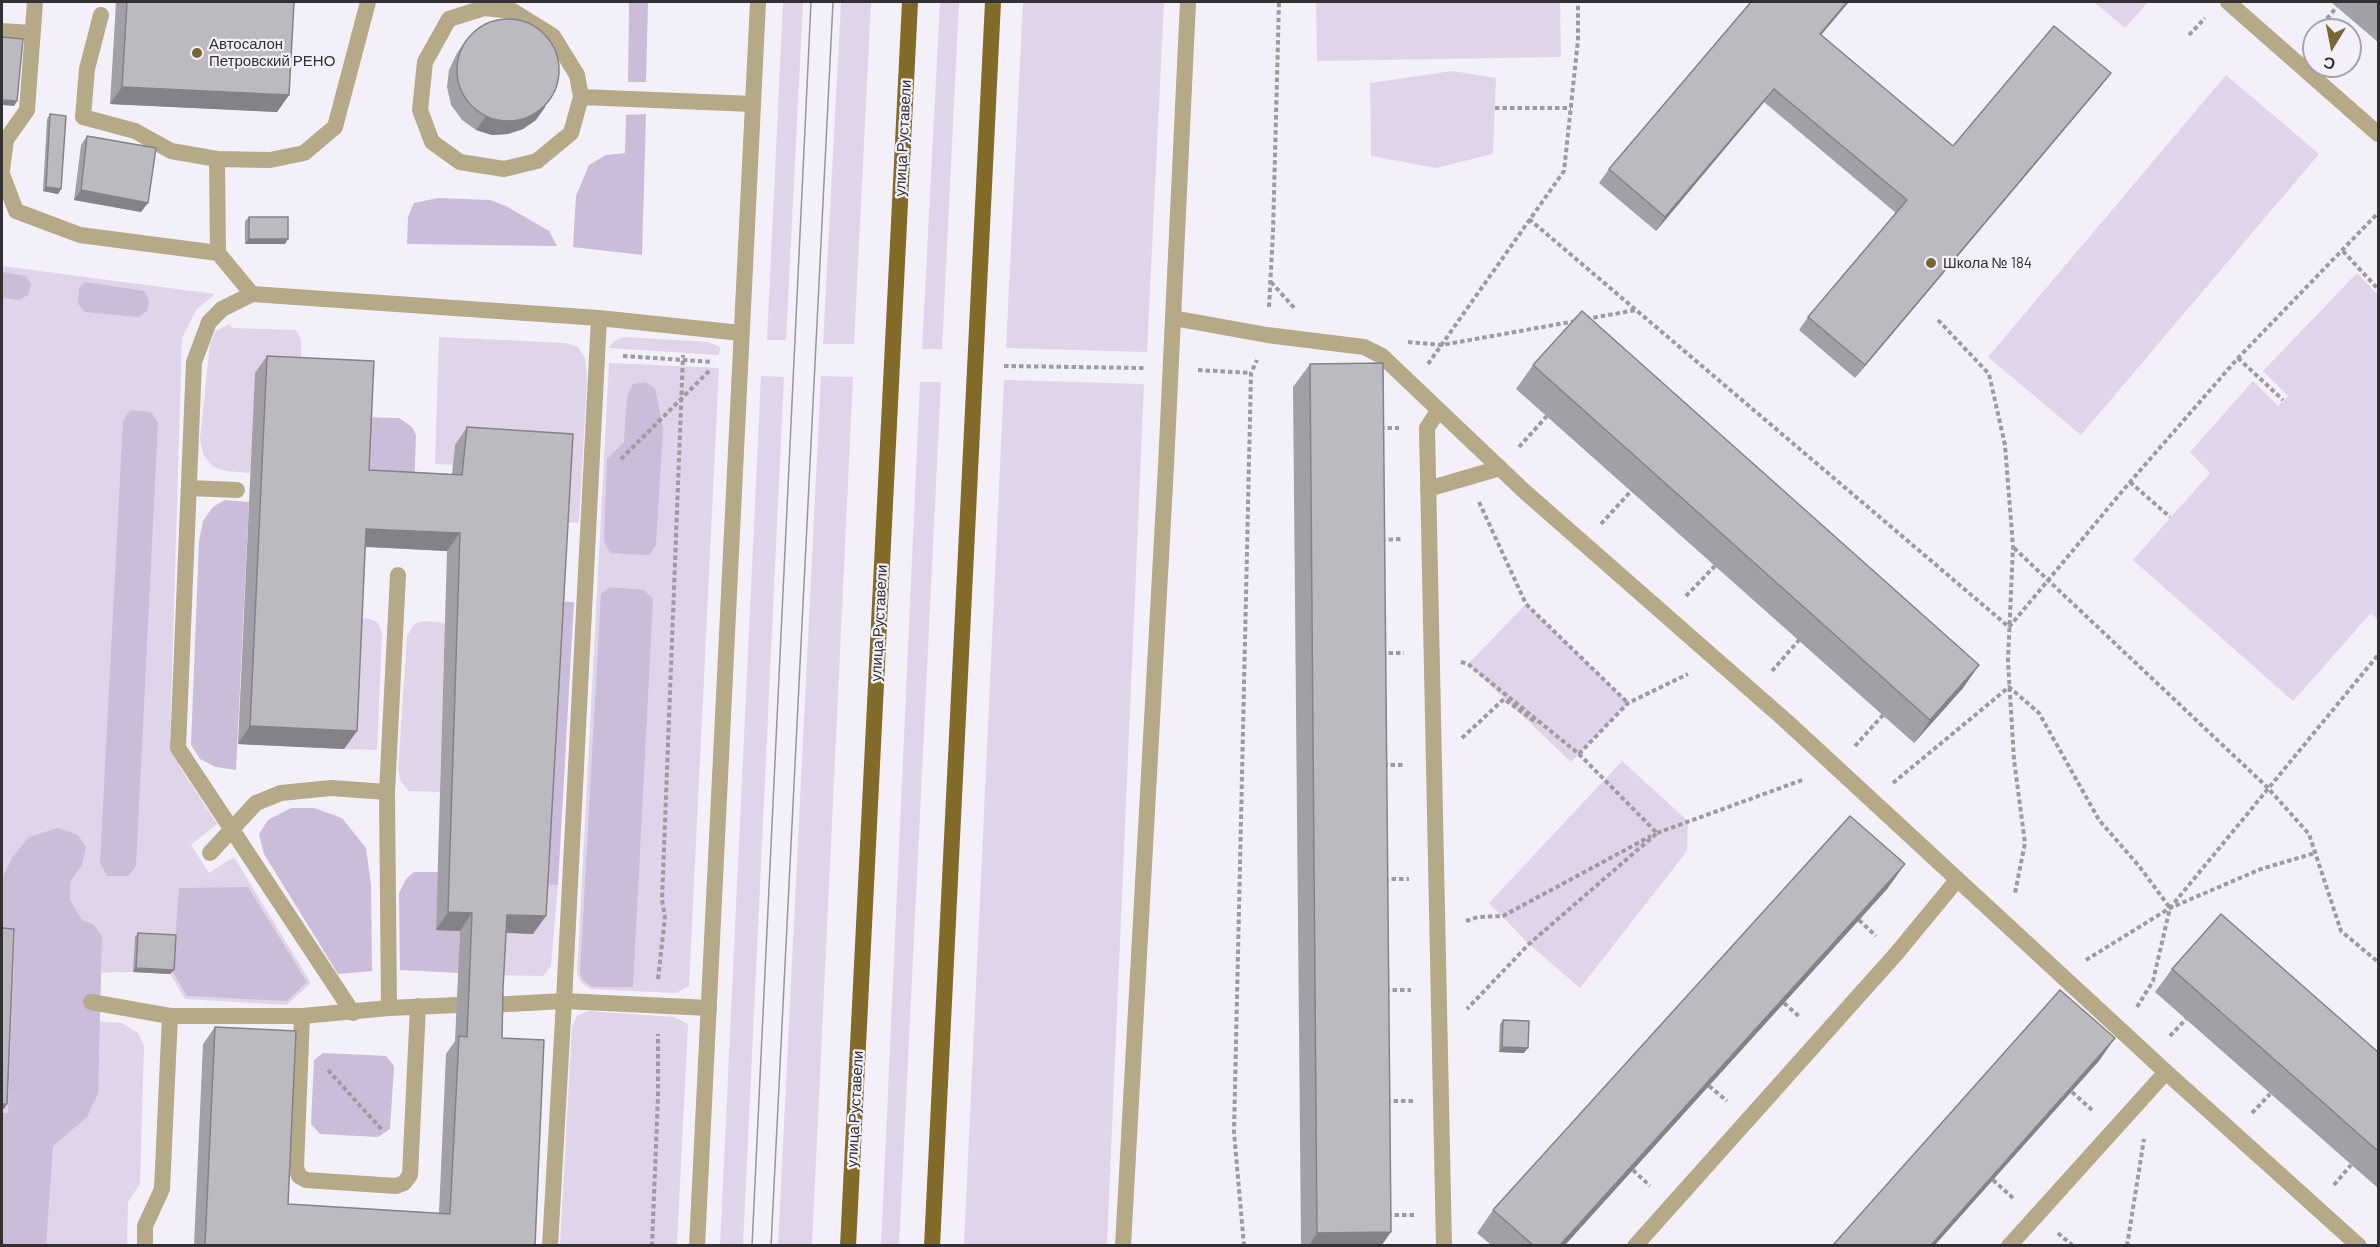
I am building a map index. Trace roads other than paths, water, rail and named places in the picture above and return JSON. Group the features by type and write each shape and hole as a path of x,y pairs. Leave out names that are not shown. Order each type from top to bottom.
{"main road":[{"name":"улица Руставели","path":"848,1245 910,2"},
{"path":"932,1245 993,2"}],"street":[{"path":"35,2 27,110 6,140 2,172 16,211 81,235 218,253"},
{"path":"101,15 87,69 83,117 135,130 171,151 217,159 270,160 304,153 335,127 368,2"},
{"path":"698,1245 758,2"},
{"path":"1123,1245 1188,2"},
{"path":"2228,2 2379,134"},
{"path":"484,8 513,11 553,36 577,75 581,98 571,133 537,161 504,170 460,162 451,156 432,142 420,110 425,62 449,19 484,8"},
{"path":"2,31 31,33"},
{"path":"581,98 753,104"},
{"path":"217,159 218,253 252,294"},
{"path":"353,1013 178,748 194,362 209,322 222,309 252,294 599,318 741,333"},
{"path":"550,1245 592,487 599,318"},
{"path":"1173,318 1267,335 1364,347 1382,356 1500,468 1668,615 2166,1072 2359,1245"},
{"path":"1438,411 1427,428 1444,1245"},
{"path":"1428,489 1500,468"},
{"path":"189,488 237,490"},
{"path":"389,1008 387,792 398,575"},
{"path":"210,853 256,803 281,792 331,788 387,792"},
{"path":"1635,1245 1896,954 1957,879"},
{"path":"491,1005 564,1001 709,1008"},
{"path":"91,1002 170,1016 302,1016 389,1008 458,1005"},
{"path":"302,1016 296,1167 299,1176 306,1180 396,1186 404,1183 410,1175 418,1006"},
{"path":"145,1245 145,1226 162,1189 170,1016"},
{"path":"2009,1245 2166,1072"}],"tram line":[{"path":"752,1246 811,2"},
{"path":"771,1246 833,2"}],"place":[{"name":"Автосалон Петровский РЕНО","path":"197,53"},
{"name":"Школа № 184","path":"1931,263"}]}
